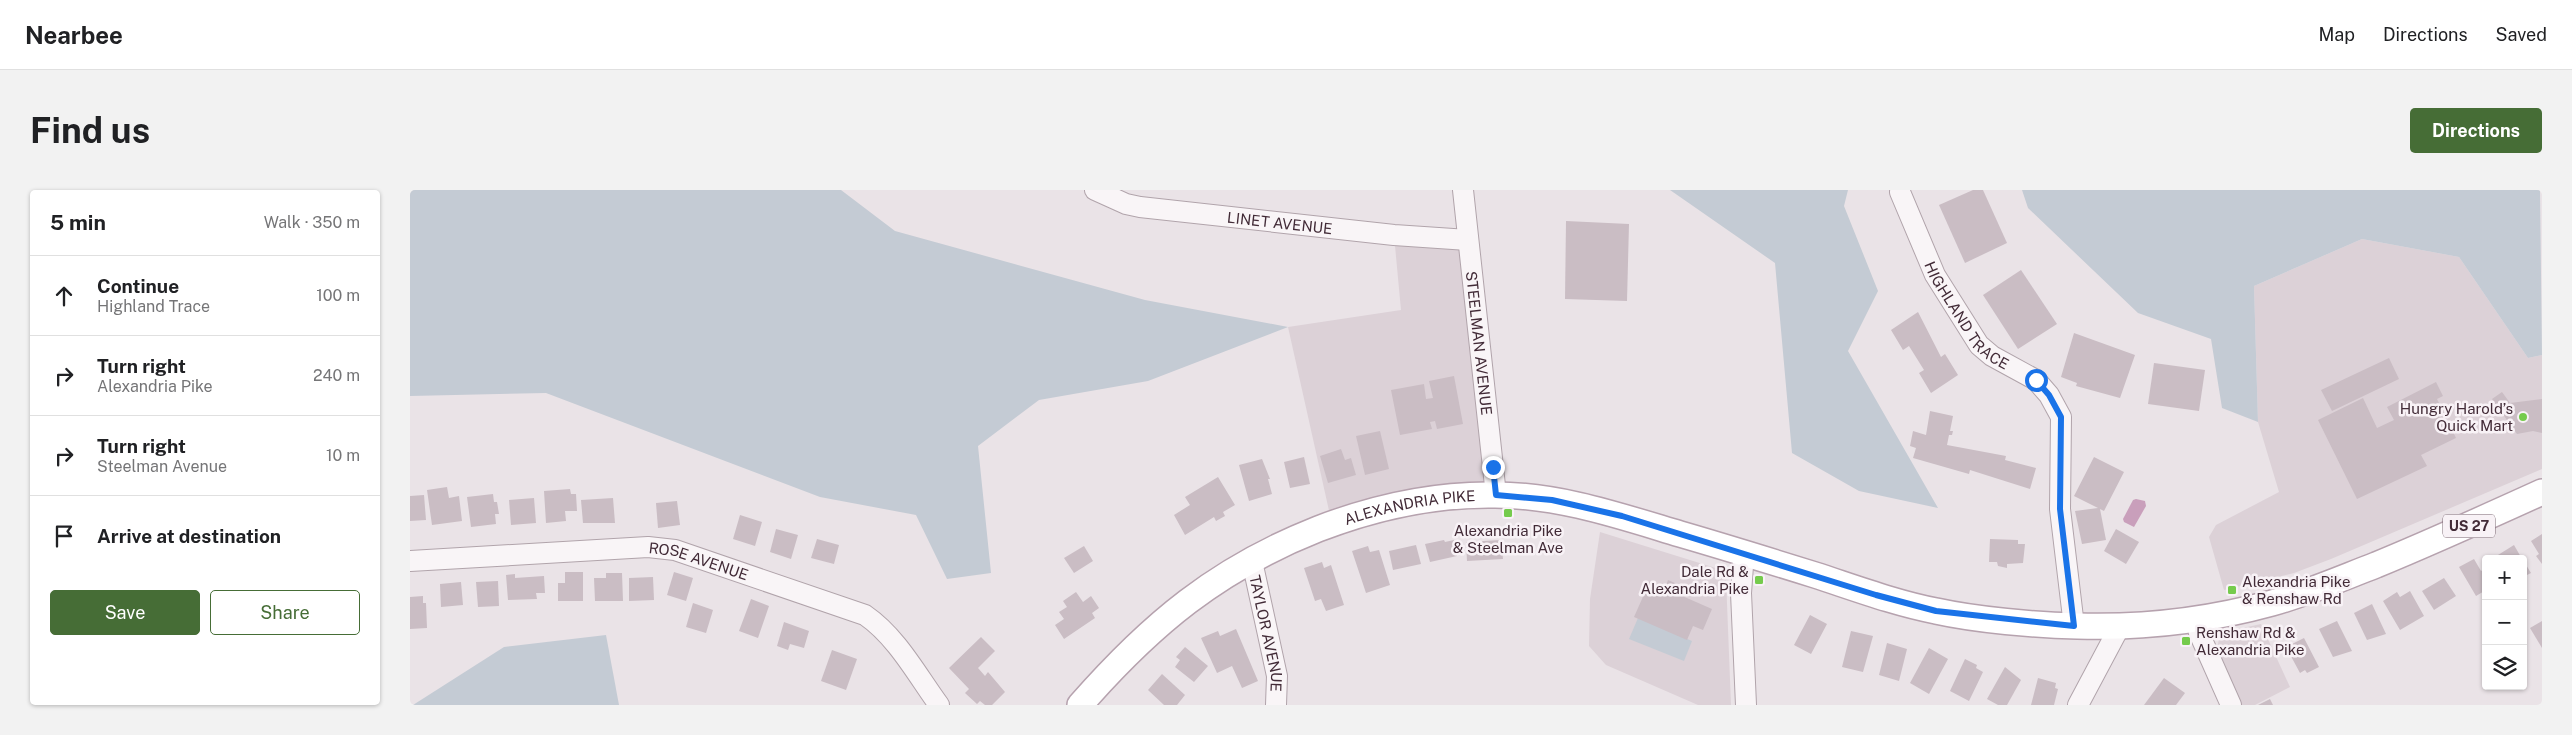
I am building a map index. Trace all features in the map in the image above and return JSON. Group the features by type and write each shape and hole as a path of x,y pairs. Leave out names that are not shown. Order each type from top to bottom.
{"main road":[{"name":"ALEXANDRIA PIKE","path":"1080,705 1140,640 1203,589 1290,540 1387,507 1437,498 1496,495 1552,500 1622,516 1744,552 1876,595 1936,611 2074,626 2120,626 2196,618 2272,603 2324,586 2442,538 2542,492"}],"street":[{"name":"LINET AVENUE","path":"1095,190 1126,204 1140,207 1385,234 1468,240"},
{"name":"STEELMAN AVENUE","path":"1462,190 1496,495"},
{"name":"HIGHLAND TRACE","path":"1900,192 1935,275 1979,345 1992,356 2036,380 2049,395 2061,417 2060,509 2074,626"},
{"name":"ROSE AVENUE","path":"410,561 648,547 675,550 865,615 882,628 939,705"},
{"path":"1744,552 1741,593 1746,705"},
{"name":"TAYLOR AVENUE","path":"1252,561 1277,676 1276,705"},
{"path":"2196,618 2201,637 2231,705"},
{"path":"2078,705 2120,626"}],"shaded area":[{"path":"410,190 841,190 895,231 1145,300 1288,327 1148,381 1039,400 978,446 991,573 947,579 916,515 820,497 546,393 410,396"},
{"path":"1670,190 1848,190 1844,206 1878,291 1848,351 1938,508 1859,491 1792,453 1775,263"},
{"path":"2022,190 2540,190 2542,355 2528,358 2459,257 2362,239 2254,286 2258,422 2222,408 2211,339 2138,313 2028,208"},
{"path":"1394,235 1468,240 1496,495 1332,524 1288,327 1401,310"},
{"path":"2362,239 2459,257 2528,358 2542,355 2542,469 2331,559 2294,573 2224,590 2209,537 2216,525 2279,492 2258,422 2254,286"},
{"path":"2133,500 2145,501 2146,506 2134,527 2124,522 2123,519"},
{"path":"1600,532 1722,570 1726,578 1731,705 1698,705 1606,665 1589,646 1590,599"},
{"path":"1638,618 1692,641 1684,661 1629,639"},
{"path":"2261,624 2290,687 2255,705 2240,705 2220,664 2217,649 2219,639 2225,632"},
{"path":"606,635 619,705 413,705 504,647"}],"building":[{"path":"1973,190 1983,190 2007,243 1965,263 1939,205"},
{"path":"1566,221 1629,224 1627,301 1565,299"},
{"path":"2021,270 2057,324 2018,349 1983,295"},
{"path":"1918,312 1941,357 1945,354 1958,375 1931,393 1919,373 1924,370 1909,346 1903,350 1891,330"},
{"path":"2074,333 2135,355 2120,398 2076,386 2077,383 2061,377"},
{"path":"2389,358 2399,379 2332,411 2321,390"},
{"path":"2154,363 2205,370 2199,411 2148,404"},
{"path":"1454,376 1463,424 1437,429 1435,421 1430,422 1432,429 1400,435 1391,390 1424,384 1426,399 1433,398 1429,381"},
{"path":"2436,382 2443,396 2437,399 2456,438 2421,455 2427,466 2357,499 2318,420 2363,398 2377,428 2394,420 2387,407"},
{"name":"Hungry Harold’s Quick Mart","path":"2502,392 2510,403 2542,399 2542,433 2533,431 2517,434 2492,399"},
{"path":"1930,411 1953,416 1950,431 1953,431 1952,435 1949,435 1947,445 2006,456 2005,460 2036,468 2030,489 1970,470 1969,474 1913,458 1916,448 1910,446 1913,431 1926,435"},
{"path":"1380,431 1389,469 1365,475 1356,436"},
{"path":"1341,449 1345,460 1351,458 1356,475 1328,483 1320,456"},
{"path":"1304,457 1310,484 1290,488 1284,462"},
{"path":"2094,457 2124,472 2104,511 2100,509 2106,540 2082,544 2075,511 2098,508 2074,496"},
{"path":"1262,459 1270,479 1268,479 1272,494 1249,501 1239,465"},
{"path":"1218,477 1235,505 1223,512 1225,516 1216,521 1214,517 1185,535 1174,515 1190,505 1185,497"},
{"path":"447,487 449,498 459,496 462,521 432,525 427,490"},
{"path":"570,489 571,494 576,494 577,511 565,511 566,521 546,523 544,491"},
{"path":"493,494 494,502 497,502 499,514 495,514 496,524 471,527 467,497"},
{"path":"424,495 426,520 410,521 410,496"},
{"path":"534,498 536,523 511,525 509,500"},
{"path":"613,498 615,523 583,523 581,500"},
{"path":"677,501 680,525 658,528 656,503"},
{"path":"740,515 762,522 755,546 733,539"},
{"path":"776,529 798,535 791,559 770,552"},
{"path":"2116,529 2139,542 2126,564 2104,551"},
{"path":"2542,534 2542,564 2536,556 2539,554 2531,541"},
{"path":"817,539 839,545 834,564 811,558"},
{"path":"1990,539 2018,540 2018,544 2025,544 2023,563 2007,564 2007,568 1998,566 1997,562 1989,562"},
{"path":"1444,540 1445,542 1454,540 1457,556 1430,562 1425,544"},
{"path":"1501,540 1503,559 1467,561 1466,542"},
{"path":"1416,545 1421,564 1393,570 1389,551"},
{"path":"2514,545 2520,555 2498,555"},
{"path":"1084,546 1093,561 1074,573 1064,558"},
{"path":"1368,546 1370,552 1379,550 1390,585 1366,593 1352,551"},
{"path":"2474,559 2482,570 2482,592 2476,596 2459,567"},
{"path":"1322,562 1324,568 1331,565 1344,605 1326,611 1321,599 1315,601 1304,568"},
{"path":"2527,566 2531,573 2527,575"},
{"path":"565,572 583,572 583,601 558,601 558,583 565,583"},
{"path":"674,572 693,578 686,601 667,595"},
{"path":"606,573 622,573 623,601 595,601 594,578 606,578"},
{"path":"515,574 515,578 544,576 545,593 536,593 537,599 508,600 506,575"},
{"path":"653,577 654,600 629,601 629,578"},
{"path":"2444,578 2456,596 2434,610 2422,591"},
{"path":"1668,580 1684,587 1680,595 1712,609 1703,630 1693,626 1687,640 1634,617 1650,581 1665,588"},
{"path":"498,581 499,606 478,607 476,582"},
{"path":"461,582 463,605 441,607 440,584"},
{"path":"2410,591 2424,616 2400,630 2383,601 2397,592 2400,597"},
{"path":"1076,592 1083,602 1091,596 1099,608 1092,613 1095,618 1064,639 1055,625 1064,619 1059,612 1067,607 1063,601"},
{"path":"423,596 423,603 426,603 427,628 410,629 410,597"},
{"path":"751,599 769,606 758,638 739,631"},
{"path":"693,603 713,610 706,633 686,627"},
{"path":"2372,604 2386,634 2367,640 2354,613"},
{"path":"1810,615 1827,624 1811,654 1794,645"},
{"path":"2337,621 2352,651 2333,657 2319,629"},
{"path":"2542,621 2542,648 2530,628"},
{"path":"784,622 809,631 804,648 790,644 788,650 777,646"},
{"path":"1236,629 1258,681 1242,688 1232,666 1217,673 1201,638 1218,631 1220,636"},
{"path":"1851,631 1873,636 1863,672 1842,667"},
{"path":"981,637 995,651 978,668 985,676 988,672 1005,692 992,705 985,705 980,701 977,704 965,693 969,689 949,668"},
{"path":"2304,638 2319,667 2307,673 2305,670 2300,673 2286,647"},
{"path":"1887,643 1907,649 1899,681 1879,675"},
{"path":"1185,647 1208,666 1194,682 1175,667 1180,660 1176,657"},
{"path":"1929,648 1948,659 1929,694 1910,683"},
{"path":"832,650 857,659 846,690 821,681"},
{"path":"1965,659 1977,665 1976,668 1983,672 1969,701 1950,691"},
{"path":"2005,667 2021,680 2007,705 1998,705 1987,699"},
{"path":"1162,674 1185,695 1177,705 1164,705 1148,690"},
{"path":"2038,678 2056,683 2055,688 2058,689 2054,705 2031,705"},
{"path":"2164,678 2185,693 2176,705 2144,705"},
{"path":"2270,699 2273,705 2258,705"}],"place":[{"name":"Hungry Harold’s Quick Mart","path":"2523,417"},
{"name":"Alexandria Pike & Steelman Ave","path":"1508,513"},
{"name":"Dale Rd & Alexandria Pike","path":"1759,580"},
{"name":"Alexandria Pike & Renshaw Rd","path":"2232,590"},
{"name":"Renshaw Rd & Alexandria Pike","path":"2186,641"}],"route":[{"path":"1493,467 1496,495 1552,500 1622,516 1744,552 1876,595 1936,611 2074,626 2060,509 2061,417 2049,395 2036,380"}]}
